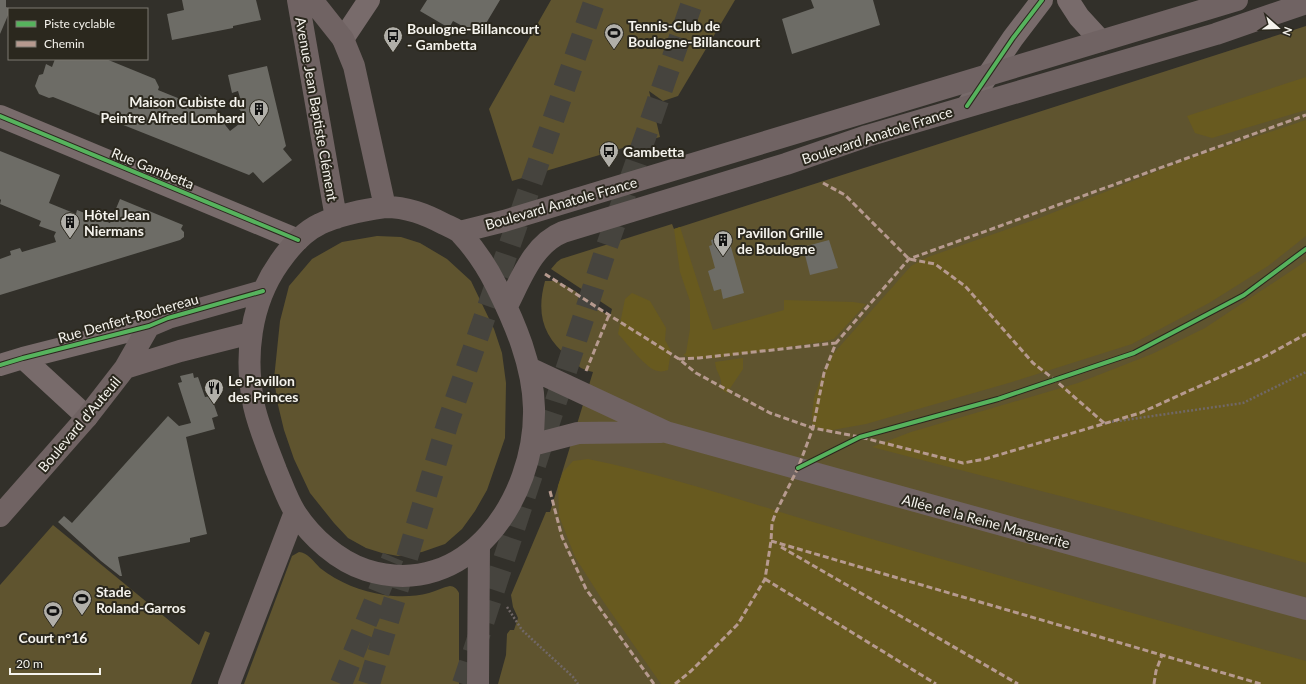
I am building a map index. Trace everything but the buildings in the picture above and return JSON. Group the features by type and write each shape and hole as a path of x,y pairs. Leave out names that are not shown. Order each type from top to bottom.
{"main road":[{"name":"Avenue Jean Baptiste Clément","path":"298,0 336,218"},
{"name":"Avenue Jean Baptiste Clément","path":"312,0 343,39 354,66 385,207"},
{"name":"Boulevard Anatole France","path":"460,232 504,221 1237,0"},
{"name":"Boulevard Anatole France","path":"507,306 536,252 555,235 786,164 867,136 1208,36 1306,3"},
{"path":"385,207 408,209 422,213 460,232 487,268 507,306 529,368 534,407 532,445 524,474 508,510 479,546 464,558 436,571 418,575 392,576 360,568 337,556 311,532 295,512 261,430 254,406 250,365 251,333 263,291 276,267 298,240 322,222 357,211 385,207"},
{"name":"Rue Denfert-Rochereau","path":"149,326 168,318 263,291"},
{"name":"Boulevard d'Auteuil","path":"0,516 87,417 125,368 149,326"},
{"path":"125,368 180,351 251,333"},
{"name":"Allée de la Reine Marguerite","path":"529,368 666,432 1306,609"},
{"name":"Allée de la Reine Marguerite","path":"532,445 578,433 666,432"},
{"path":"229,684 295,512"},
{"path":"478,684 479,546"}],"street":[{"path":"343,39 369,0"},
{"path":"967,106 1042,0"},
{"path":"1068,0 1079,17 1101,41"},
{"name":"Rue Gambetta","path":"0,116 298,240"},
{"name":"Rue Denfert-Rochereau","path":"0,365 149,326"},
{"path":"23,358 87,417"}],"path":[{"path":"1104,423 1243,403 1306,372"},
{"path":"506,605 522,630 573,677 578,684"}],"shaded area":[{"name":"Tennis-Club de Boulogne-Billancourt","path":"551,0 735,0 678,96 663,101 649,91 660,137 512,181 489,109"},
{"path":"1306,26 1306,684 498,684 506,655 507,634 510,630 514,630 518,618 513,607 511,595 546,512 550,512 593,372 581,368 569,358 560,350 548,333 544,324 541,304 545,281 554,281 568,286 610,317 612,309 551,269 557,262 561,259 672,224 674,229"},
{"path":"1306,77 1306,110 1212,138 1195,133 1187,116"},
{"path":"1306,120 1306,236 1268,266 1209,303 1132,344 1012,382 866,424 827,431 813,426 812,416 814,398 820,380 833,354 911,266 928,257 1037,219 1188,159"},
{"path":"680,227 713,330 784,310 784,300 853,302 866,304 834,339 716,358 692,358 683,355 686,353 690,329 690,301 680,272 674,229"},
{"path":"377,236 401,237 420,243 447,259 471,281 494,329 502,353 506,383 505,438 487,490 475,511 462,529 445,544 422,552 398,556 366,548 348,538 310,493 294,459 284,430 274,379 280,321 289,286 312,259 342,242"},
{"path":"1306,261 1306,563 1122,512 872,447 911,432 1078,383 1152,354 1205,328"},
{"path":"632,293 650,301 666,328 665,340 671,351 668,370 659,371 648,366 618,334 625,299"},
{"path":"743,358 743,369 727,393 721,389 721,381 715,362"},
{"path":"588,459 682,482 896,546 1306,661 1306,684 661,684 603,601 575,557 559,516 558,486 563,472 573,461"},
{"name":"Stade Roland-Garros","path":"53,525 199,645 205,631 210,633 191,684 0,684 0,585"},
{"path":"299,552 308,555 320,568 335,578 350,586 375,593 395,596 412,596 429,593 450,586 455,588 459,593 459,684 244,684 292,556"}],"tunnel":[{"path":"369,684 448,422 595,0"},
{"path":"463,684 607,246 693,0"},
{"path":"341,684 393,557"}],"marked path":[{"path":"675,684 691,671 738,624 765,579 771,541 772,523 798,468 813,428 824,373 836,343 909,259 1306,115"},
{"path":"823,183 845,195 909,259 935,264 965,286 1033,363 1055,380 1104,423"},
{"path":"545,274 679,359 696,373 770,413 813,428 860,437 963,463 985,459 1140,413 1264,357 1306,334"},
{"path":"586,371 609,315"},
{"path":"679,359 836,343"},
{"path":"550,491 562,537 586,589 654,684"},
{"path":"771,541 1261,684"},
{"path":"781,547 1018,684"},
{"path":"765,579 936,684"},
{"path":"1154,684 1156,671 1162,655"}],"cycle path":[{"path":"967,106 1013,38 1042,0"},
{"path":"0,116 298,240"},
{"path":"798,468 860,437 998,399 1134,353 1244,295 1306,249"},
{"path":"0,365 149,326 168,318 263,291"}],"place":[{"name":"Tennis-Club de Boulogne-Billancourt","path":"614,50"},
{"name":"Boulogne-Billancourt - Gambetta","path":"393,53"},
{"name":"Maison Cubiste du Peintre Alfred Lombard","path":"259,126"},
{"name":"Gambetta","path":"609,168"},
{"name":"Hôtel Jean Niermans","path":"70,239"},
{"name":"Pavillon Grille de Boulogne","path":"723,257"},
{"name":"Le Pavillon des Princes","path":"214,405"},
{"name":"Stade Roland-Garros","path":"82,616"},
{"name":"Court n°16","path":"53,628"}]}
